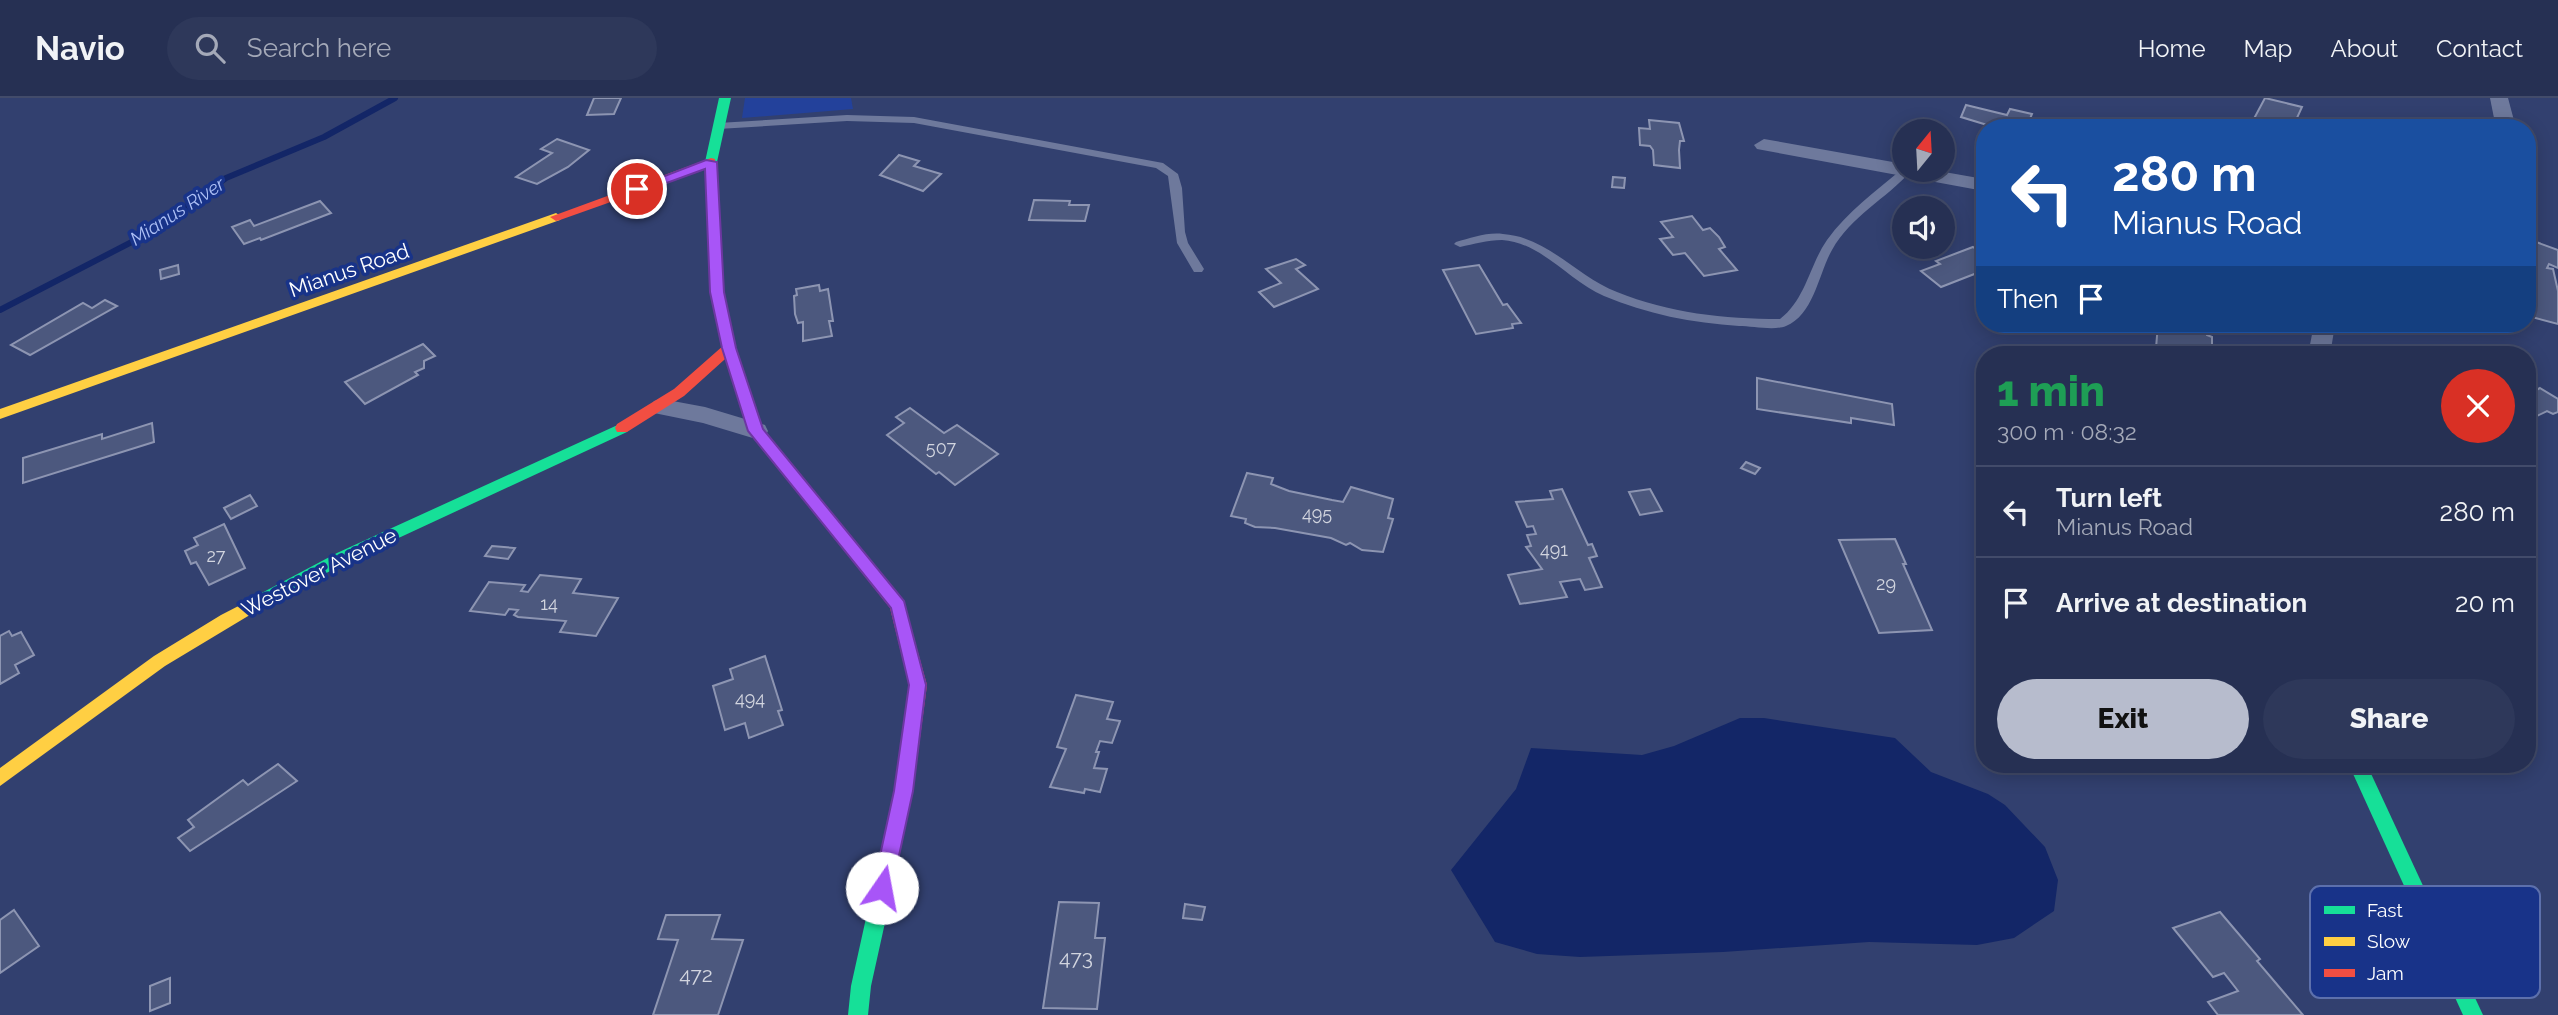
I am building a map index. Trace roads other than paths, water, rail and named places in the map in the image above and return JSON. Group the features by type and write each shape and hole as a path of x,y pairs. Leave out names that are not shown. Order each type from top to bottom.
{"street":[{"path":"724,98 710,162 717,292 729,348 756,431 898,606 918,685 904,791 861,986 858,1015"},
{"path":"2499,98 2504,119"},
{"path":"1765,145 1892,168"},
{"name":"Mianus Road","path":"0,414 710,162"},
{"path":"1955,180 1976,184"},
{"name":"Westover Avenue","path":"0,778 124,683 211,627 343,557 583,447 662,407 699,379 729,348"},
{"path":"662,407 705,415 756,431"},
{"path":"2362,773 2414,886"},
{"path":"2465,998 2473,1015"}],"lane":[{"path":"718,126 847,118 914,120 1159,165 1173,174 1179,190 1177,221 1183,251 1198,269"},
{"path":"1460,244 1483,237 1524,241 1542,248 1597,288 1651,307 1698,318 1783,323 1795,316 1829,244 1851,217 1893,182"}],"waterway":[{"name":"Mianus River","path":"0,310 153,231 226,178 324,137 395,98"}]}
